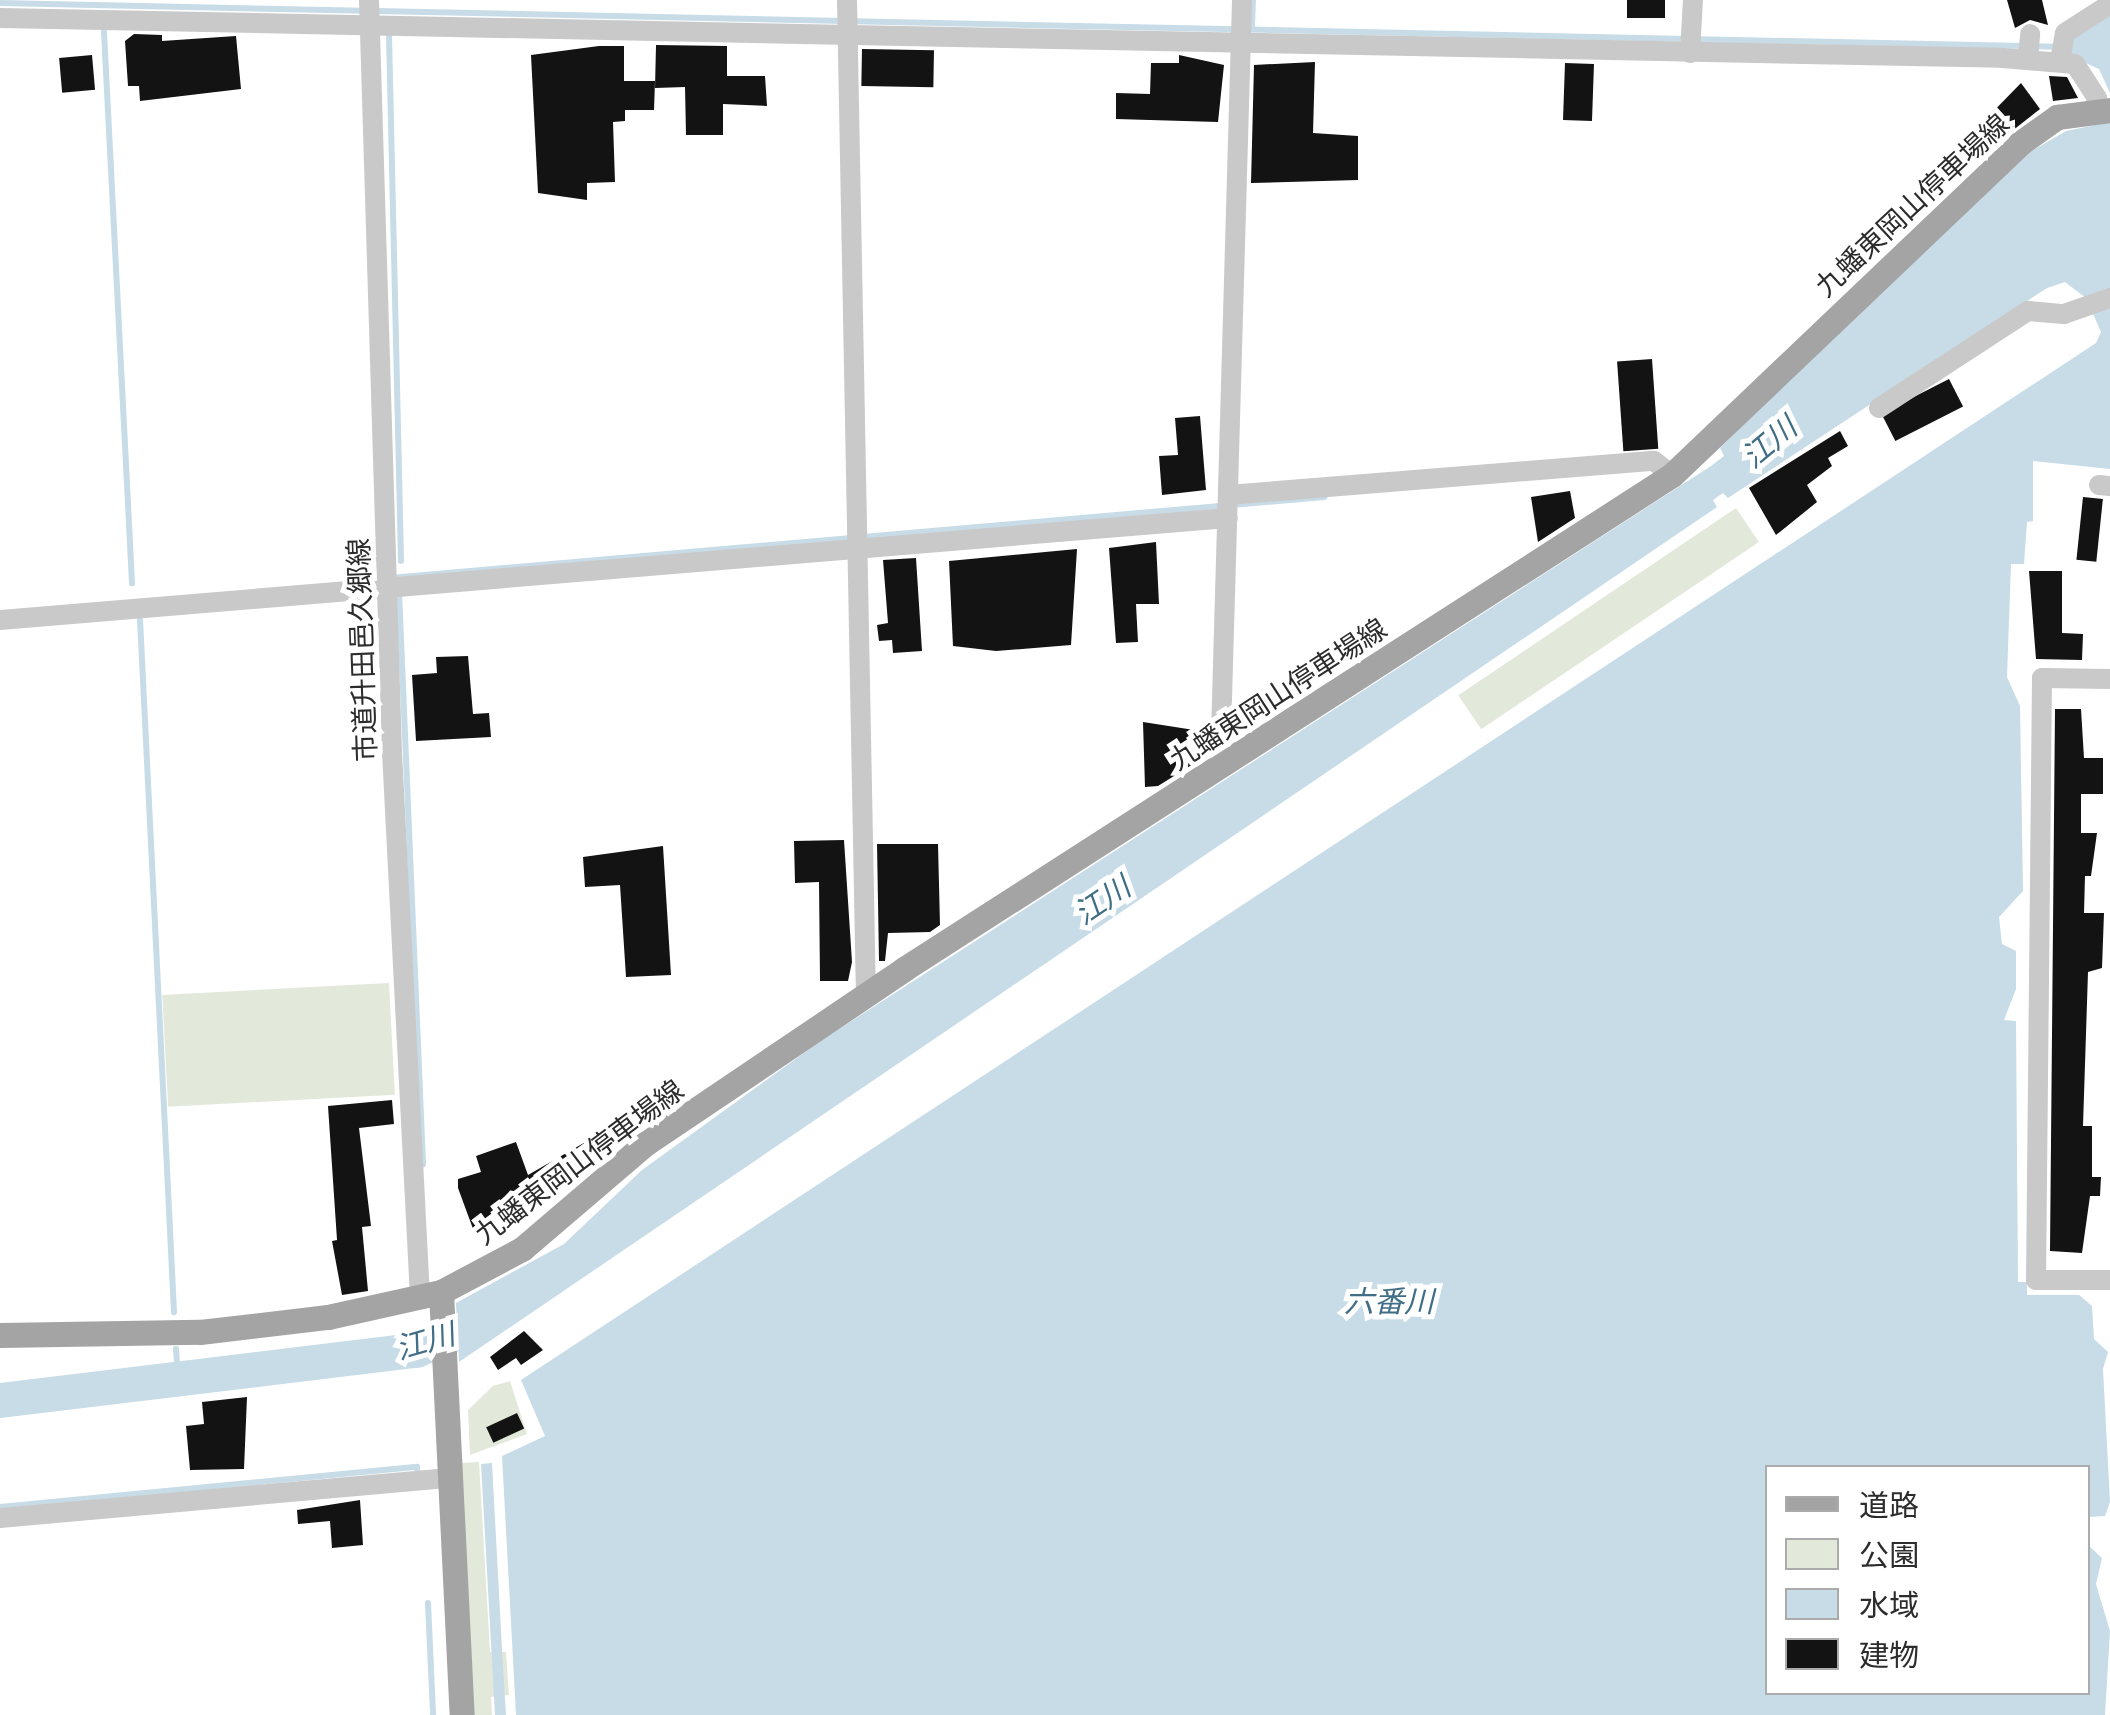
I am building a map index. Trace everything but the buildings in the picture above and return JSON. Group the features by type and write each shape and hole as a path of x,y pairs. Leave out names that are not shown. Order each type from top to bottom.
{"main road":[{"name":"九蟠東岡山停車場線","path":"0,1335 200,1332 434,1300 522,1249 645,1144 866,995 1672,476 2019,144 2057,117 2103,110"},
{"path":"434,1300 448,1367 462,1715"}],"street":[{"path":"0,0 0,18 369,10 847,17 1241,33 2029,46 2060,52 2085,74 2103,110"},
{"path":"1220,769 1242,0"},
{"path":"1691,42 1693,0"},
{"path":"2060,52 2110,4"},
{"name":"市道升田邑久郷線","path":"369,10 387,580 434,1300"},
{"path":"847,17 854,541 866,995"},
{"path":"1879,408 2028,311 2087,307 2110,298"},
{"path":"0,620 387,580 1228,506 1654,461 1672,476"},
{"path":"2110,679 2042,678 2036,1280 2110,1280"},
{"path":"0,1518 452,1478"}],"green space":[{"path":"1736,508 1759,542 1481,729 1458,695"},
{"path":"389,983 395,1095 168,1107 162,995"},
{"path":"510,1381 527,1434 470,1455 468,1410 493,1386"},
{"path":"479,1462 490,1652 506,1652 509,1695 491,1697 492,1715 472,1715 460,1463"}],"water":[{"path":"2110,8 2110,93 2099,69 2068,55 2069,37"},
{"name":"六番川","path":"2110,122 2110,469 2033,461 2033,521 2027,522 2024,564 2011,564 2007,677 2020,706 2023,891 1999,917 2002,944 2016,951 2016,989 2004,1020 2016,1021 2018,1282 2027,1282 2027,1295 2079,1295 2092,1306 2094,1339 2108,1352 2103,1369 2110,1502 2105,1516 2090,1517 2090,1465 1765,1465 1765,1695 2090,1695 2090,1547 2102,1558 2096,1584 2110,1631 2105,1715 516,1715 502,1456 545,1436 521,1380 2096,343 2101,332 2086,298 2065,282 2047,288 1728,498 1723,493 1713,500 1717,507 459,1362 456,1303 564,1244 642,1170 819,1042 1711,466 1724,456 1720,448 1832,335 2016,160 2066,131"},
{"path":"492,1463 506,1715 495,1715 481,1464"}],"waterway":[{"path":"1252,26 1253,0"},
{"path":"0,3 2058,47"},
{"path":"104,32 132,583"},
{"path":"389,35 401,561"},
{"path":"390,578 1324,497"},
{"path":"399,591 423,1164"},
{"path":"140,619 174,1312"},
{"name":"江川","path":"0,1400 416,1350 475,1324"},
{"path":"176,1349 178,1377"},
{"path":"0,1507 417,1467 418,1476"},
{"path":"428,1603 433,1715"}]}
